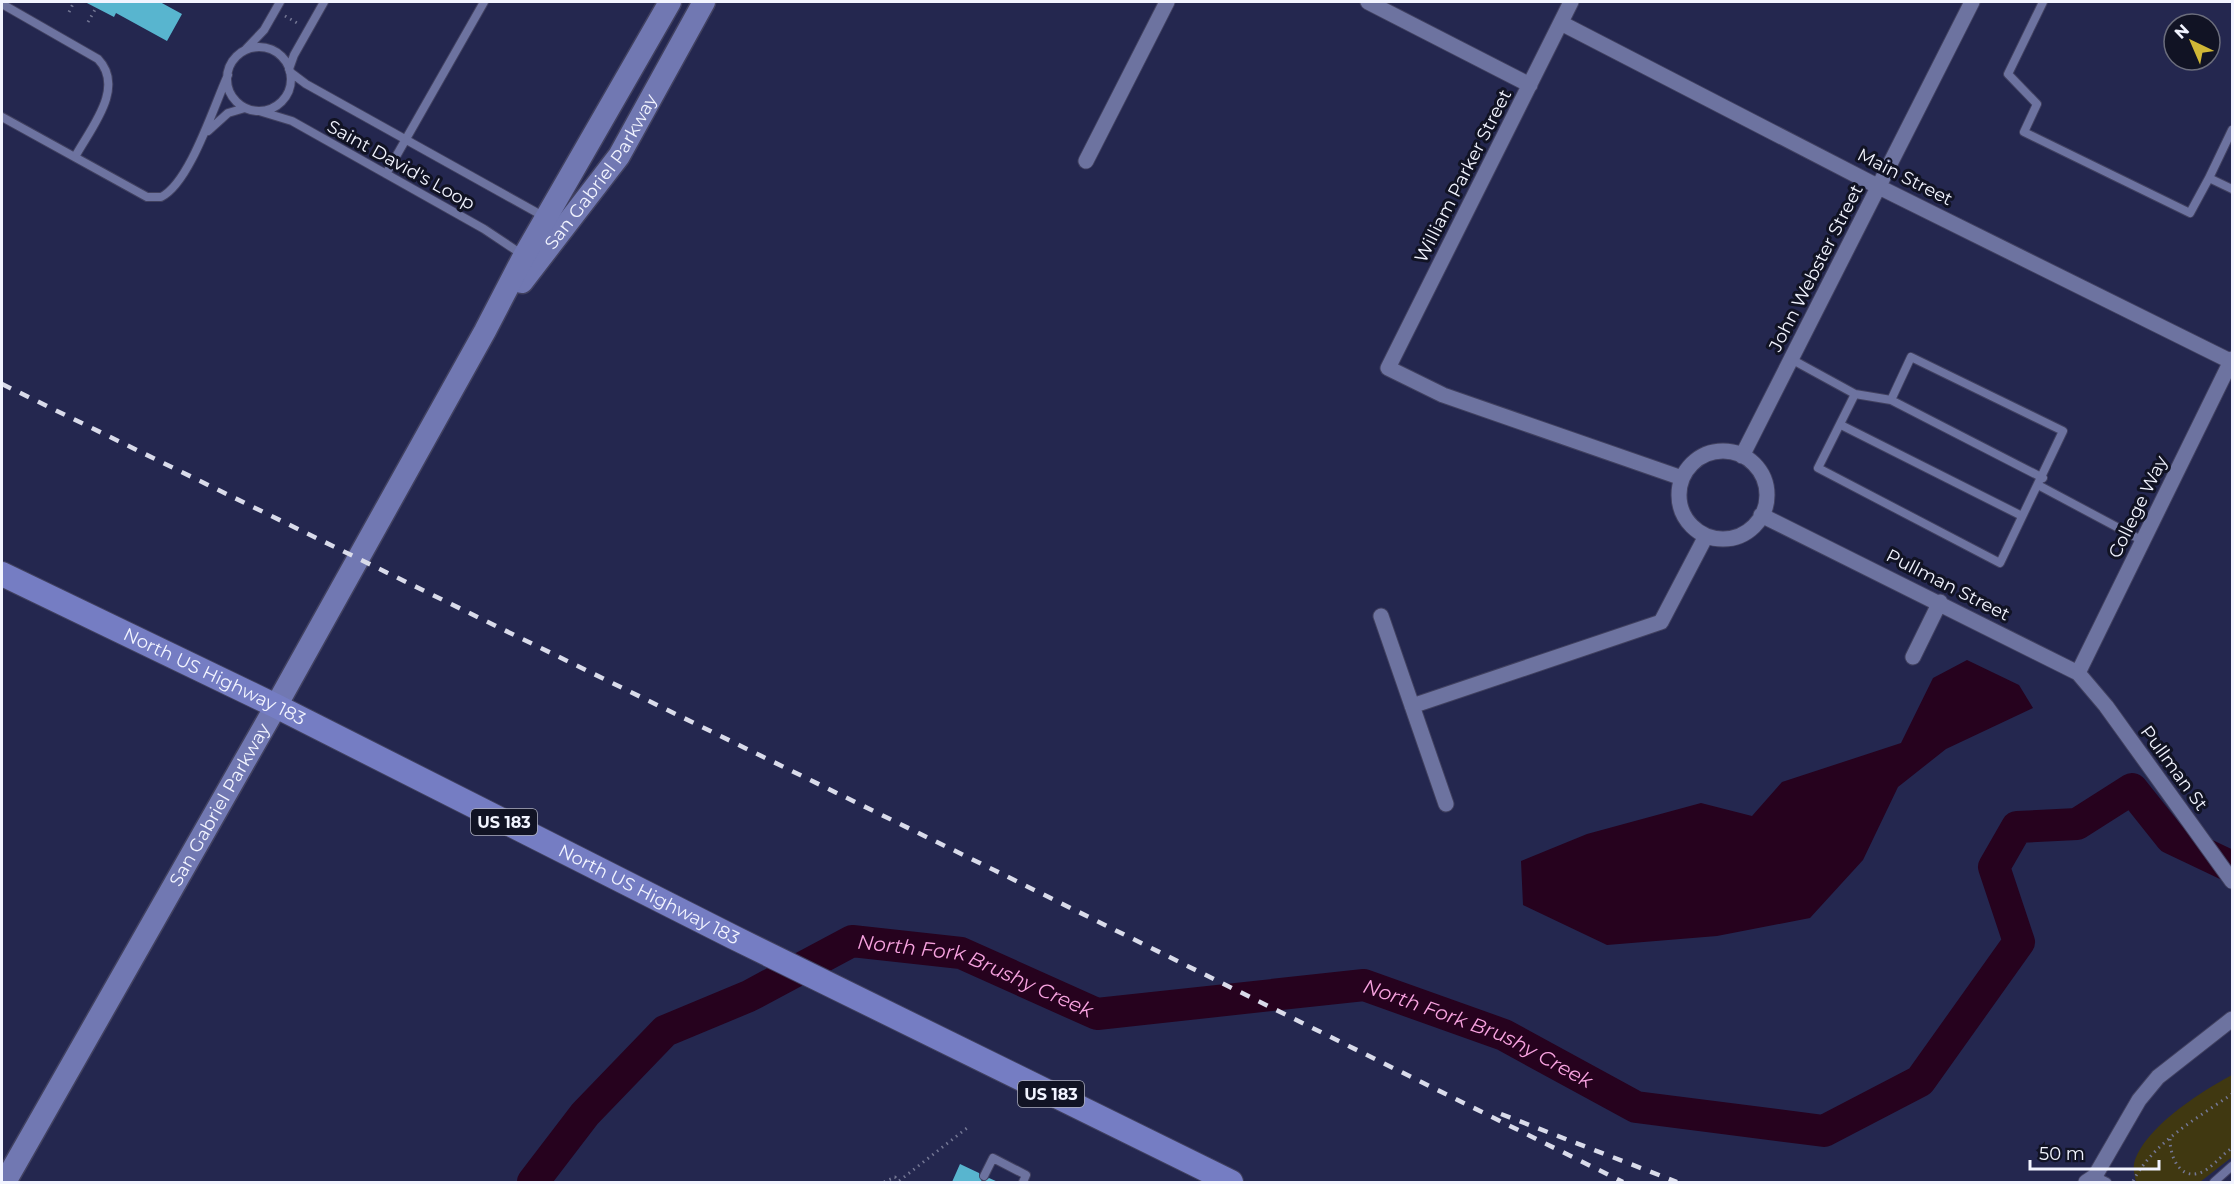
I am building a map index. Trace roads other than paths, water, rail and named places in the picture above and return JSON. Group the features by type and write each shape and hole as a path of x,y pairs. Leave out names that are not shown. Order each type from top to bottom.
{"main road":[{"name":"North US Highway 183","path":"2,574 276,706 733,937 1231,1182"}],"street":[{"name":"San Gabriel Parkway","path":"5,1182 276,706 485,331 524,256 670,2"},
{"name":"San Gabriel Parkway","path":"485,331 619,156 704,2"},
{"path":"1086,161 1167,2"},
{"path":"1368,2 1530,85"},
{"name":"William Parker Street","path":"1571,2 1388,368 1443,395 1682,478"},
{"name":"John Webster Street","path":"1742,456 1972,2"},
{"name":"Main Street","path":"1561,23 1879,187 2232,361"},
{"name":"College Way","path":"2078,673 2232,361"},
{"path":"1717,451 1742,456 1757,467 1764,481 1767,496 1761,515 1747,532 1734,538 1720,539 1706,536 1694,529 1683,512 1679,492 1682,478 1690,465 1702,456 1717,451"},
{"name":"Pullman Street","path":"1761,515 1940,602 2078,673 2106,706"},
{"path":"1412,706 1661,622 1706,536"},
{"path":"1913,657 1940,602"},
{"path":"1381,616 1446,804"},
{"name":"Pullman St","path":"2106,706 2232,881"},
{"path":"2096,1181 2139,1100 2158,1077 2232,1019"}],"lane":[{"path":"2,117 147,197 161,197 177,183 204,134 238,56 264,30 280,2"},
{"path":"204,134 228,113 244,108 259,111 274,107 282,101 290,87 289,70 294,55 324,2"},
{"path":"386,174 484,2"},
{"path":"2043,2 2008,74 2037,104 2024,132 2190,213 2232,130"},
{"path":"2,4 98,59 107,68 111,82 109,95 75,158"},
{"path":"238,56 249,49 267,49 283,58 289,70"},
{"name":"Saint David's Loop","path":"289,70 306,84 546,219"},
{"path":"228,75 231,94 244,108"},
{"name":"Saint David's Loop","path":"259,111 292,121 484,229 524,256"},
{"path":"2209,178 2232,189"},
{"path":"1855,394 1818,468 2000,563 2063,431 1911,357 1891,400"},
{"path":"1791,359 1855,394 1891,400 2143,541"},
{"path":"1841,425 2022,516"},
{"path":"984,1176 993,1158 1025,1179"},
{"path":"2214,1182 2232,1166"}],"waterway":[{"name":"North Fork Brushy Creek","path":"533,1182 585,1114 665,1031 749,996 852,941 961,953 1097,1014 1364,985 1504,1035 1636,1107 1824,1131 1920,1081 2019,942 1994,867 2017,827 2077,824 2132,789 2171,838 2232,867"}],"railway":[{"path":"2,384 994,870 1623,1182"},
{"path":"1501,1114 1677,1182"}]}
